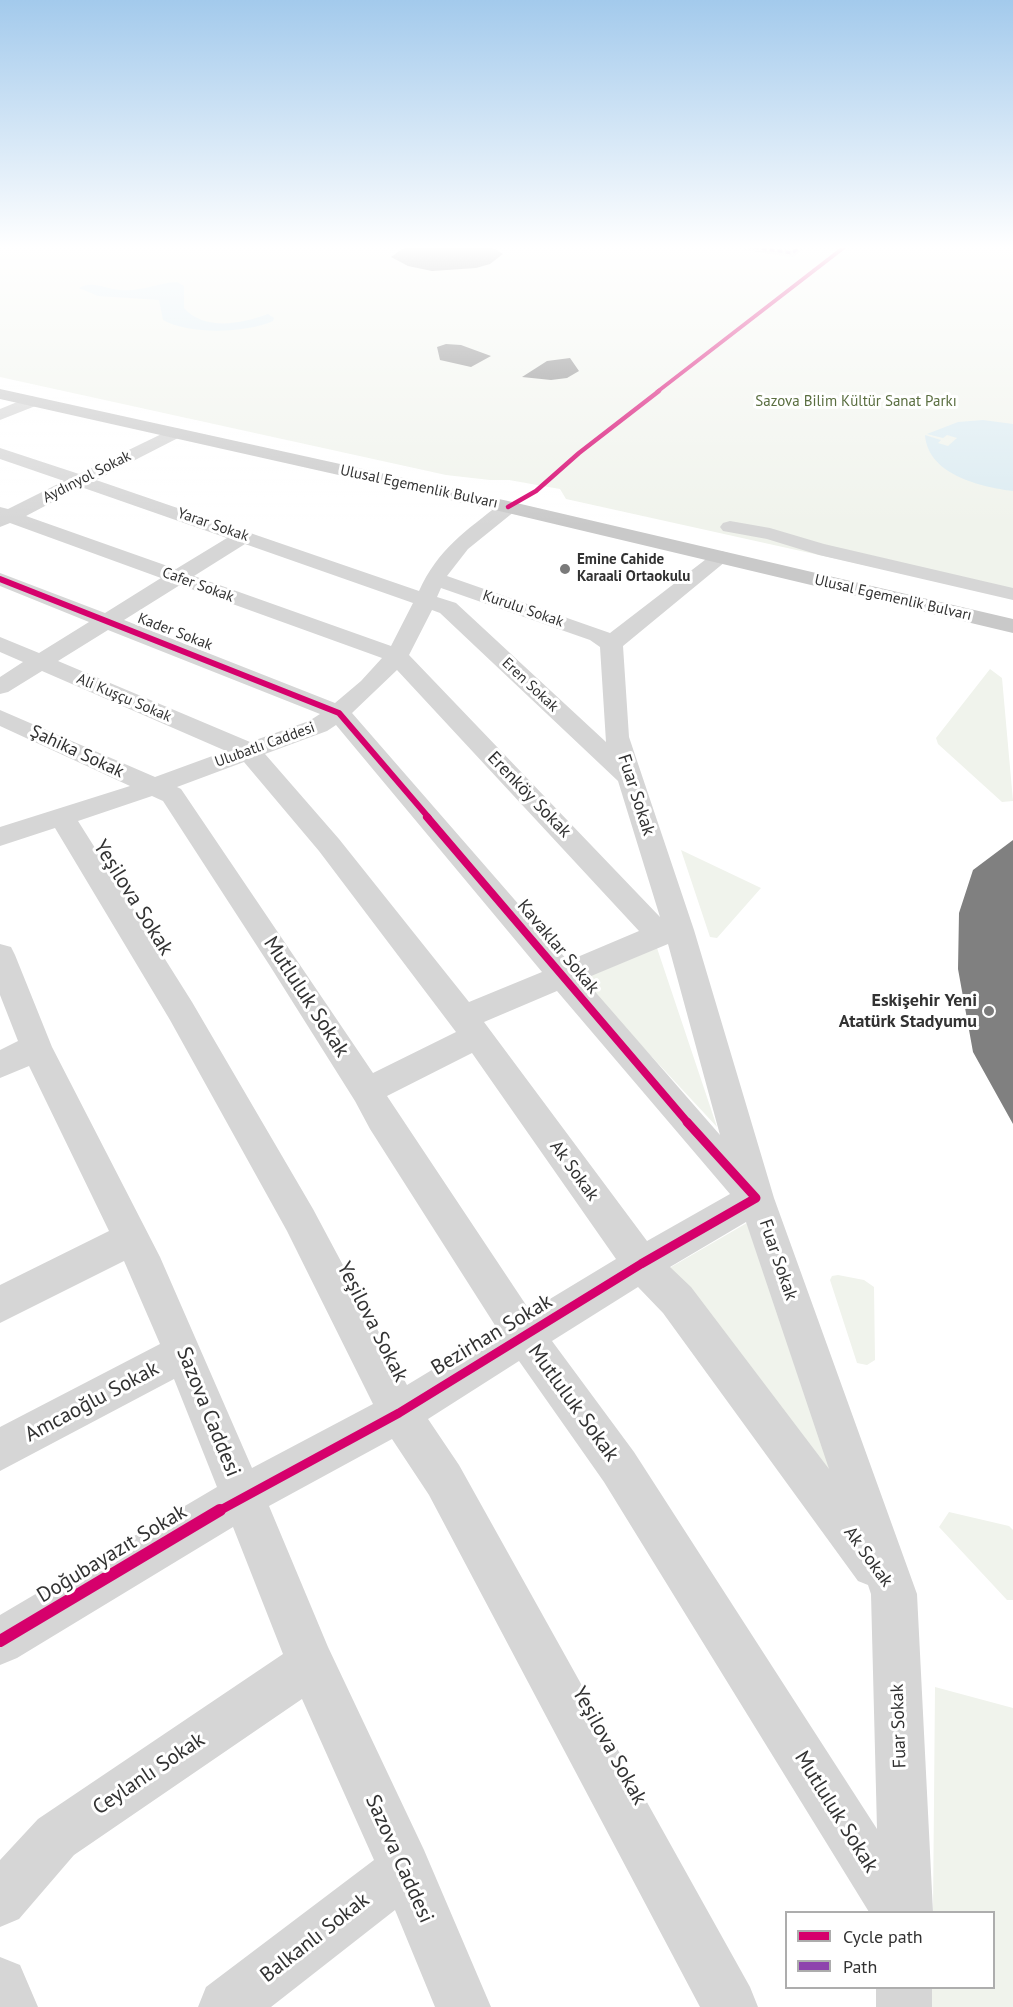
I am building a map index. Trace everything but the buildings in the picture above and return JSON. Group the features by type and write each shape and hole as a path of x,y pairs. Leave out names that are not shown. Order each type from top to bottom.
{"main road":[{"name":"Ulusal Egemenlik Bulvarı","path":"0,383 545,502 1013,610"},
{"name":"Ulusal Egemenlik Bulvarı","path":"0,394 508,507 726,542 1013,626"}],"street":[{"path":"0,415 32,401"},
{"name":"Aydınyol Sokak","path":"3,517 174,433"},
{"name":"Yarar Sokak","path":"0,453 244,536 429,589"},
{"name":"Ulubatlı Caddesi","path":"0,837 153,787 296,736 339,713 397,656 410,634 429,589 450,556 508,507"},
{"name":"Cafer Sokak","path":"3,517 397,656"},
{"path":"611,644 726,542 770,534 819,549 1013,594"},
{"path":"0,687 244,536"},
{"name":"Kader Sokak","path":"0,579 339,713"},
{"name":"Kurulu Sokak","path":"429,589 507,603 598,635 611,644"},
{"name":"Eren Sokak","path":"429,589 630,778"},
{"path":"448,608 507,603"},
{"name":"Ali Kuşçu Sokak","path":"0,644 249,751"},
{"name":"Fuar Sokak","path":"611,644 617,736 630,778 669,933 756,1198 894,1594 906,1911"},
{"name":"Erenköy Sokak","path":"397,656 609,879 669,933"},
{"name":"Kavaklar Sokak","path":"339,713 681,1115 756,1198"},
{"name":"Şahika Sokak","path":"0,717 153,787"},
{"name":"Ak Sokak","path":"249,751 329,844 470,1027 641,1264 677,1300 894,1594"},
{"name":"Mutluluk Sokak","path":"153,787 172,795 367,1091 382,1119 525,1337 618,1467 898,1911"},
{"name":"Yeşilova Sokak","path":"61,816 181,1011 289,1200 399,1413 444,1480 730,2007"},
{"path":"367,1091 470,1027 562,974 669,933"},
{"name":"Sazova Caddesi","path":"0,955 18,1056 130,1239 184,1353 311,1664 405,1869 463,2007"},
{"name":"Bezirhan Sokak","path":"242,1497 399,1413 641,1264 756,1198"},
{"path":"0,1305 130,1239"},
{"name":"Amcaoğlu Sokak","path":"0,1450 184,1353"},
{"name":"Doğubayazıt Sokak","path":"0,1641 242,1497"},
{"name":"Ceylanlı Sokak","path":"0,1900 56,1837 311,1664"},
{"name":"Balkanlı Sokak","path":"226,2007 405,1869"},
{"path":"0,1985 10,2007"},
{"path":"904,1989 904,2007"}],"green space":[{"name":"Sazova Bilim Kültür Sanat Parkı","path":"0,339 1013,339 1013,598 566,499 560,489 509,480 446,475 0,377"},
{"path":"990,669 1002,678 1013,801 1002,802 938,744 936,738"},
{"path":"681,850 761,888 717,938 710,937"},
{"path":"656,945 717,1127 577,976"},
{"path":"752,1220 834,1476 666,1270"},
{"path":"832,1276 864,1280 874,1287 875,1360 867,1365 857,1363 830,1280"},
{"path":"949,1512 1009,1526 1013,1530 1013,1600 1007,1600 939,1527"},
{"path":"935,1687 1013,1708 1013,2007 932,2007 932,1989 995,1989 995,1911 933,1911"}],"shaded area":[{"path":"983,420 1013,424 1013,491 986,486 958,476 936,460 928,449 925,435 941,440 938,443 948,446 957,438 947,435 943,438 927,434 958,422"}],"cycle path":[{"path":"508,507 536,491 579,453 726,339"},
{"path":"0,579 339,713 681,1115 756,1198 641,1264 399,1413 242,1497 0,1641"}],"place":[{"name":"Emine Cahide Karaali Ortaokulu","path":"565,569"},
{"name":"Eskişehir Yeni Atatürk Stadyumu","path":"989,1011"}]}
